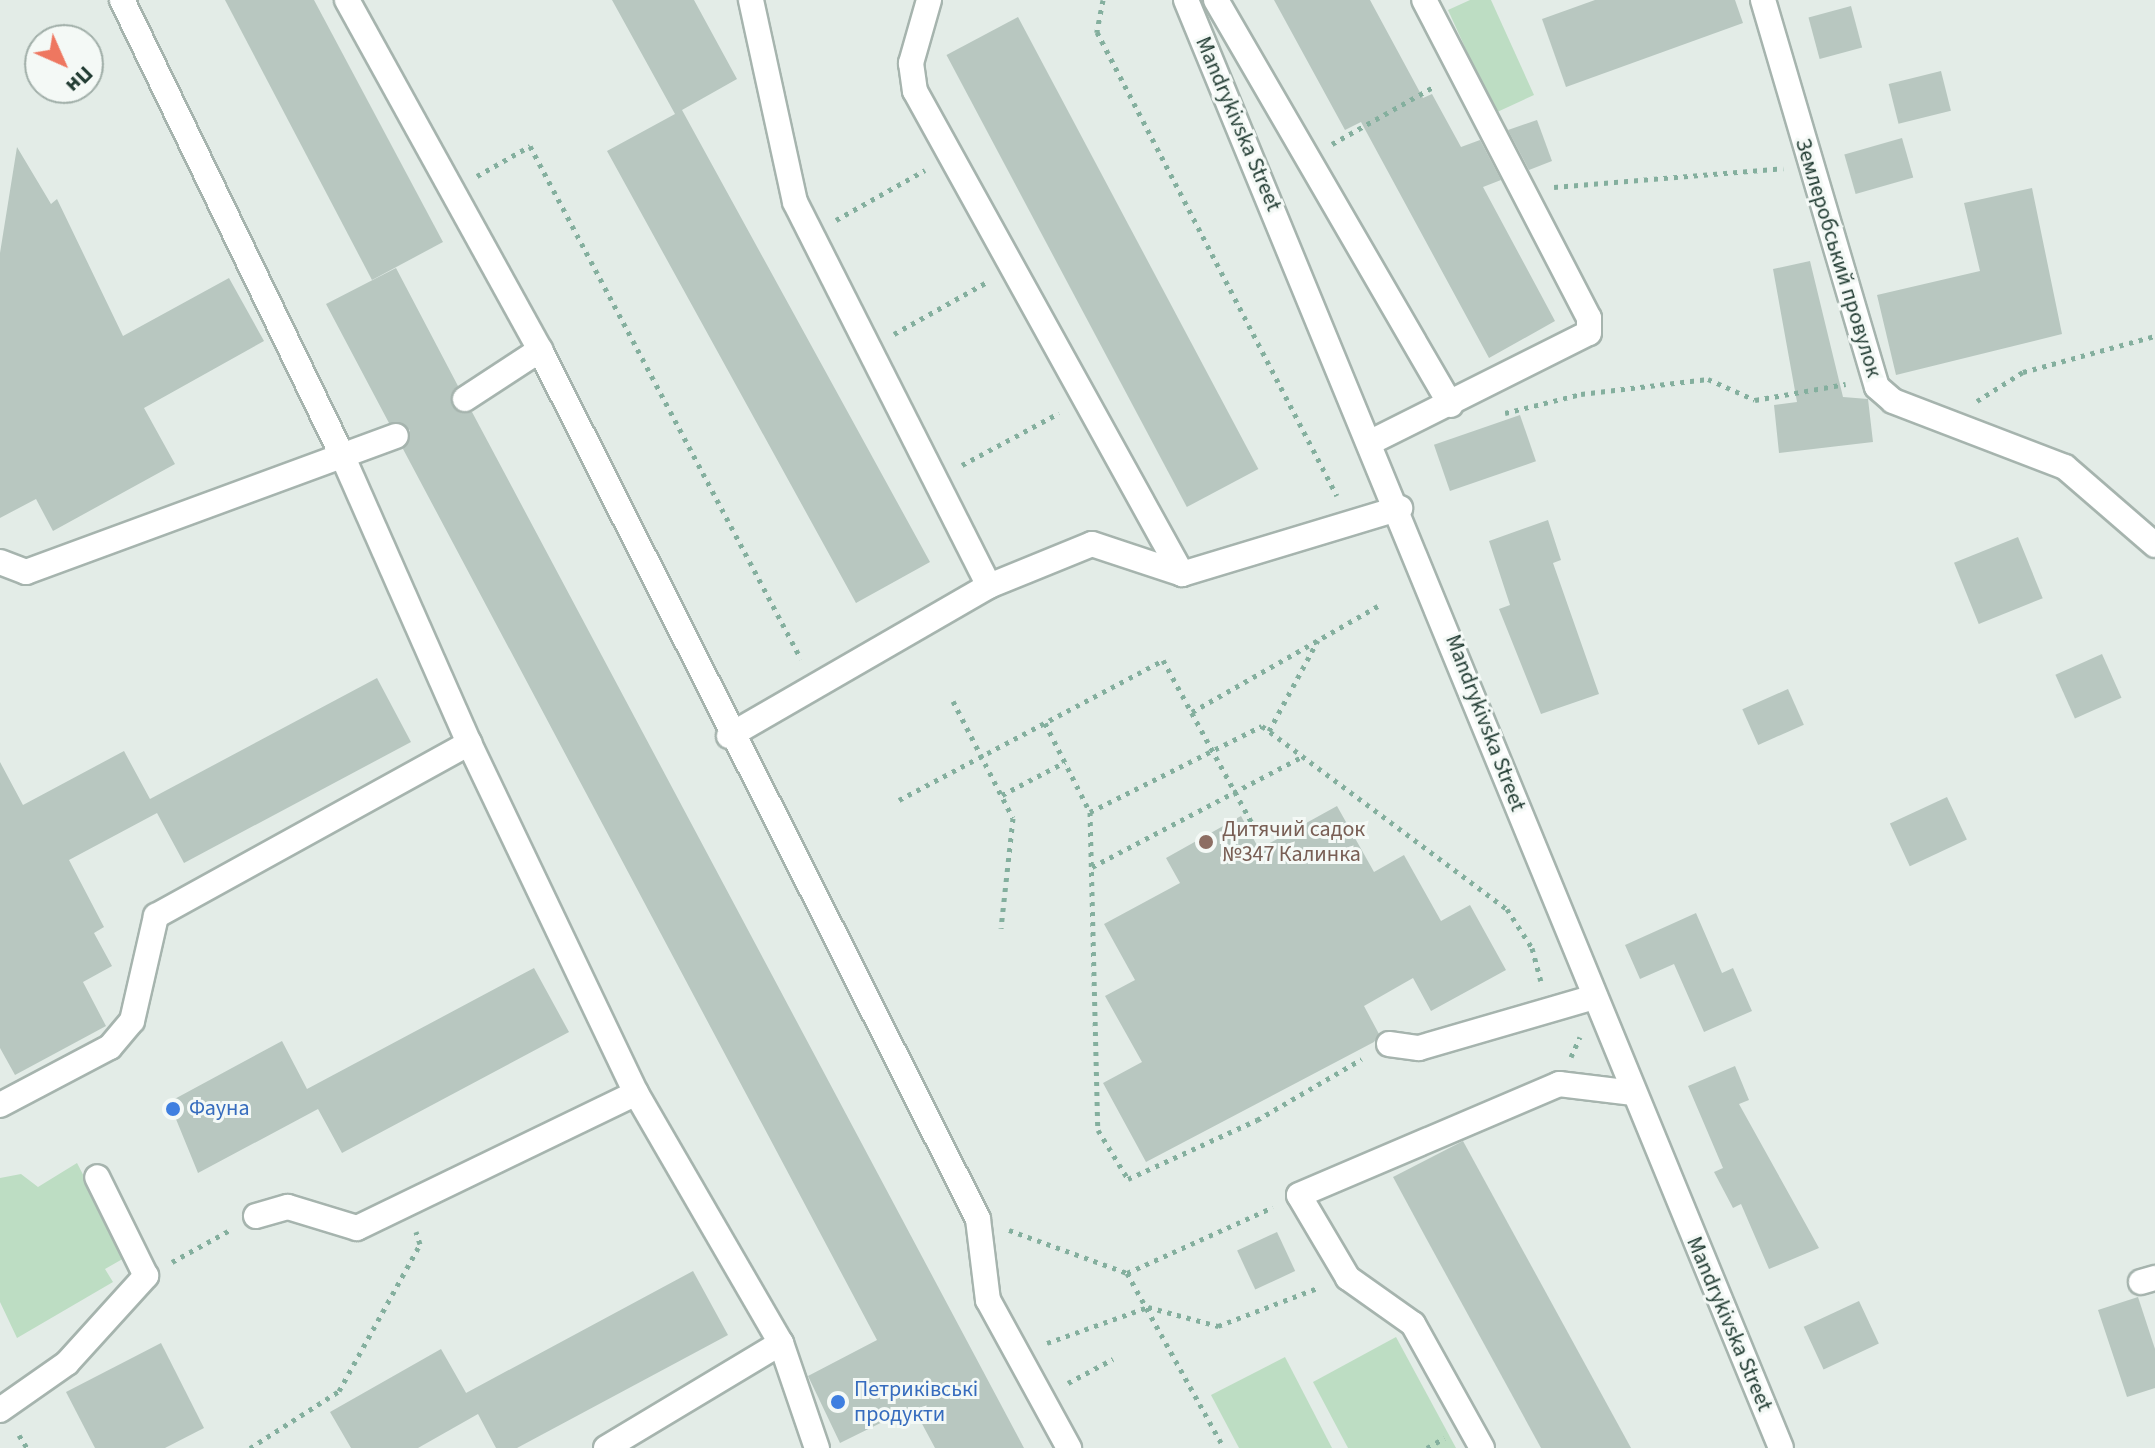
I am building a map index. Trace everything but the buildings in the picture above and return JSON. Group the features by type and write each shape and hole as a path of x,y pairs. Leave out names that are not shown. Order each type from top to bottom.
{"street":[{"path":"122,0 342,455 469,743 636,1093 781,1343 817,1448"},
{"path":"347,0 540,350 729,736 978,1219 988,1300 1069,1448"},
{"path":"751,0 795,202 989,586"},
{"path":"929,0 910,77 1182,574"},
{"name":"Mandrykivska Street","path":"1186,0 1373,441 1594,1006 1781,1448"},
{"path":"1216,0 1304,159 1451,405"},
{"path":"1373,441 1451,405 1589,333 1589,318 1424,0"},
{"name":"Землеробський провулок","path":"1763,0 1808,166 1874,379 1893,401 1965,424 2065,467 2155,545"},
{"path":"465,399 540,350"},
{"path":"0,562 26,572 396,436"},
{"path":"729,736 989,586 1092,544 1182,574 1400,508"},
{"path":"0,1105 110,1047 125,1030 156,916 469,743"},
{"path":"1389,1044 1419,1048 1546,1010 1594,1006"},
{"path":"1482,1448 1413,1324 1348,1278 1299,1195 1559,1084 1633,1093"},
{"path":"256,1216 288,1207 357,1228 636,1093"},
{"path":"0,1410 67,1363 146,1276 97,1177"},
{"path":"606,1448 781,1343"}],"path":[{"path":"1103,0 1097,32 1350,521"},
{"path":"1304,159 1460,72"},
{"path":"452,191 530,146 815,686"},
{"path":"811,234 950,155"},
{"path":"1524,190 1808,166"},
{"path":"869,348 1012,268"},
{"path":"1965,424 1977,400 2023,372 2155,336"},
{"path":"1495,415 1581,394 1708,379 1755,400 1874,379"},
{"path":"936,480 1085,399"},
{"path":"1192,712 1378,606"},
{"path":"1269,731 1319,640"},
{"path":"899,800 1163,660 1252,823"},
{"path":"953,701 1013,818 1001,928"},
{"path":"1045,723 1090,812 1098,1130 1128,1179 1257,1120 1389,1044"},
{"path":"1090,812 1262,726 1507,909 1539,966 1546,1010"},
{"path":"1091,868 1303,756"},
{"path":"1002,795 1065,762"},
{"path":"1559,1084 1594,1006"},
{"path":"1127,1273 1299,1195"},
{"path":"250,1448 339,1391 420,1244 408,1204"},
{"path":"146,1276 256,1216"},
{"path":"978,1219 1127,1273 1224,1448"},
{"path":"1016,1352 1148,1307 1218,1326 1348,1278"},
{"path":"1041,1397 1113,1359"}],"green space":[{"path":"1470,0 1491,0 1534,95 1495,113 1448,10"},
{"path":"77,1163 126,1257 105,1269 113,1282 17,1338 0,1302 0,1178 21,1174 38,1187"},
{"path":"1396,1337 1456,1448 1348,1448 1313,1382"},
{"path":"1285,1357 1332,1448 1239,1448 1211,1395"}],"place":[{"name":"Дитячий садок №347 Калинка","path":"1206,842"},
{"name":"Фауна","path":"173,1109"},
{"name":"Петриківські продукти","path":"838,1402"}]}
